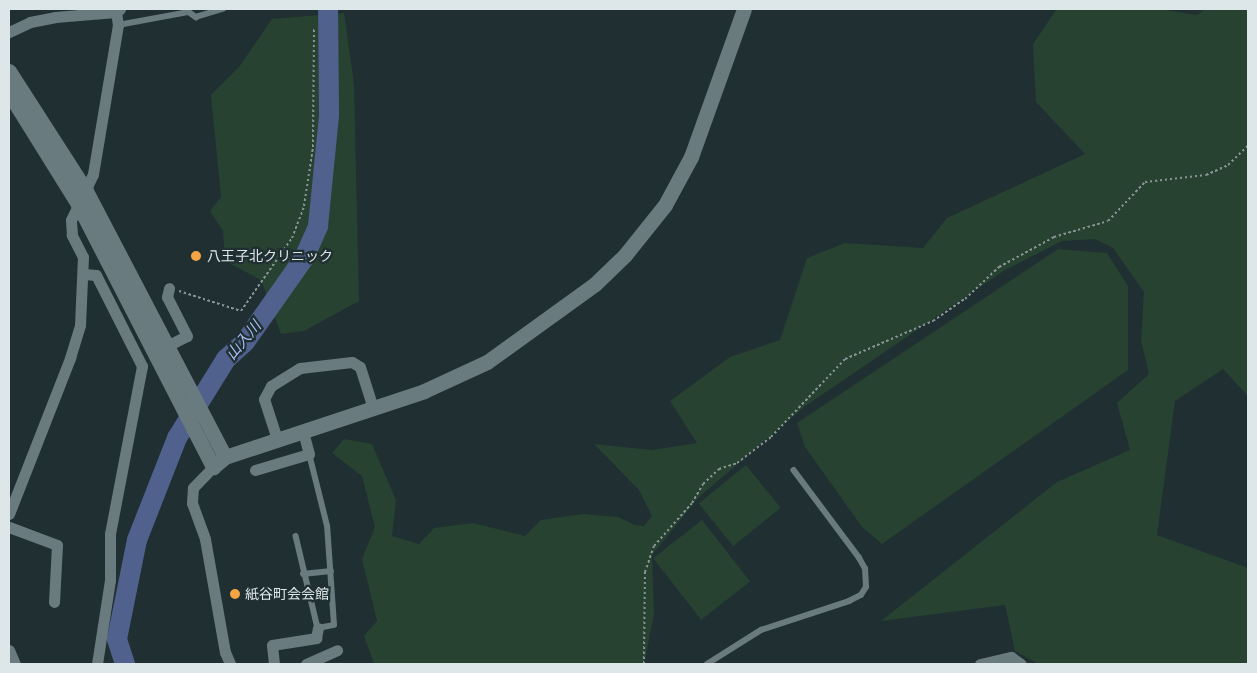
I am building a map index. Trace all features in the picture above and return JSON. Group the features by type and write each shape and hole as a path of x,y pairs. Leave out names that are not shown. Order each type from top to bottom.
{"street":[{"path":"230,664 225,652 206,539 192,503 193,488 225,457 424,391 487,362 595,284 625,255 665,205 691,157 744,9"},
{"path":"9,32 30,22 55,17 118,10 118,25 93,174 71,220 72,236 83,257 84,274 80,325 70,358 9,514"},
{"path":"9,71 167,346 225,457"},
{"path":"9,93 82,198 213,467"},
{"path":"84,274 96,275 142,366 110,534 110,580 97,664"},
{"path":"167,346 187,336 167,297 169,288"},
{"path":"277,440 264,400 271,386 300,368 352,362 360,367 373,408"},
{"path":"255,470 309,454 303,431"},
{"path":"9,527 57,544 54,602"},
{"path":"274,664 272,645 316,638 318,628"},
{"path":"9,650 15,664"},
{"path":"306,664 334,652 336,664"},
{"path":"980,664 1011,657 1021,664"}],"lane":[{"path":"118,25 189,12 196,17 223,9"},
{"path":"296,536 303,574 314,607 318,628 334,625 327,526 309,454"},
{"path":"707,664 761,630 861,595 866,586 865,568 794,471"},
{"path":"303,574 331,571"}],"path":[{"path":"169,288 241,311 292,238 304,206 313,147 314,28"},
{"path":"644,664 646,572 654,546 692,503 703,484 720,469 737,463 771,437 845,359 933,321 965,299 999,266 1054,237 1108,221 1145,182 1206,175 1228,165 1248,146"}],"green space":[{"path":"1158,9 1197,15 1205,9 1248,9 1248,396 1223,369 1175,401 1157,535 1248,568 1248,664 1038,664 1015,651 1005,605 881,621 1057,482 1130,450 1117,403 1149,374 1141,341 1144,292 1113,248 1095,239 1062,241 1005,270 804,407 699,497 652,555 654,614 644,664 374,664 364,636 377,621 362,559 375,527 362,476 332,453 344,439 372,444 396,500 392,536 419,544 434,528 473,523 525,536 541,520 583,514 618,517 635,525 644,526 652,516 639,490 594,444 652,450 697,443 670,401 730,357 780,340 807,258 845,243 923,248 947,218 1085,154 1036,102 1033,44 1056,10"},
{"path":"344,13 354,84 359,301 304,331 281,334 261,280 225,261 223,231 210,211 221,197 211,95 239,67 272,19"},
{"path":"1058,249 1107,253 1128,286 1128,370 882,544 862,527 805,447 797,423"},
{"path":"746,465 781,508 733,546 699,503"},
{"path":"702,520 750,581 701,620 653,558"}],"waterway":[{"name":"山入川","path":"125,664 117,639 137,540 177,438 226,359 245,342 304,258 318,226 329,115 328,9"}],"place":[{"name":"八王子北クリニック","path":"196,256"},
{"name":"紙谷町会会館","path":"235,594"}]}
